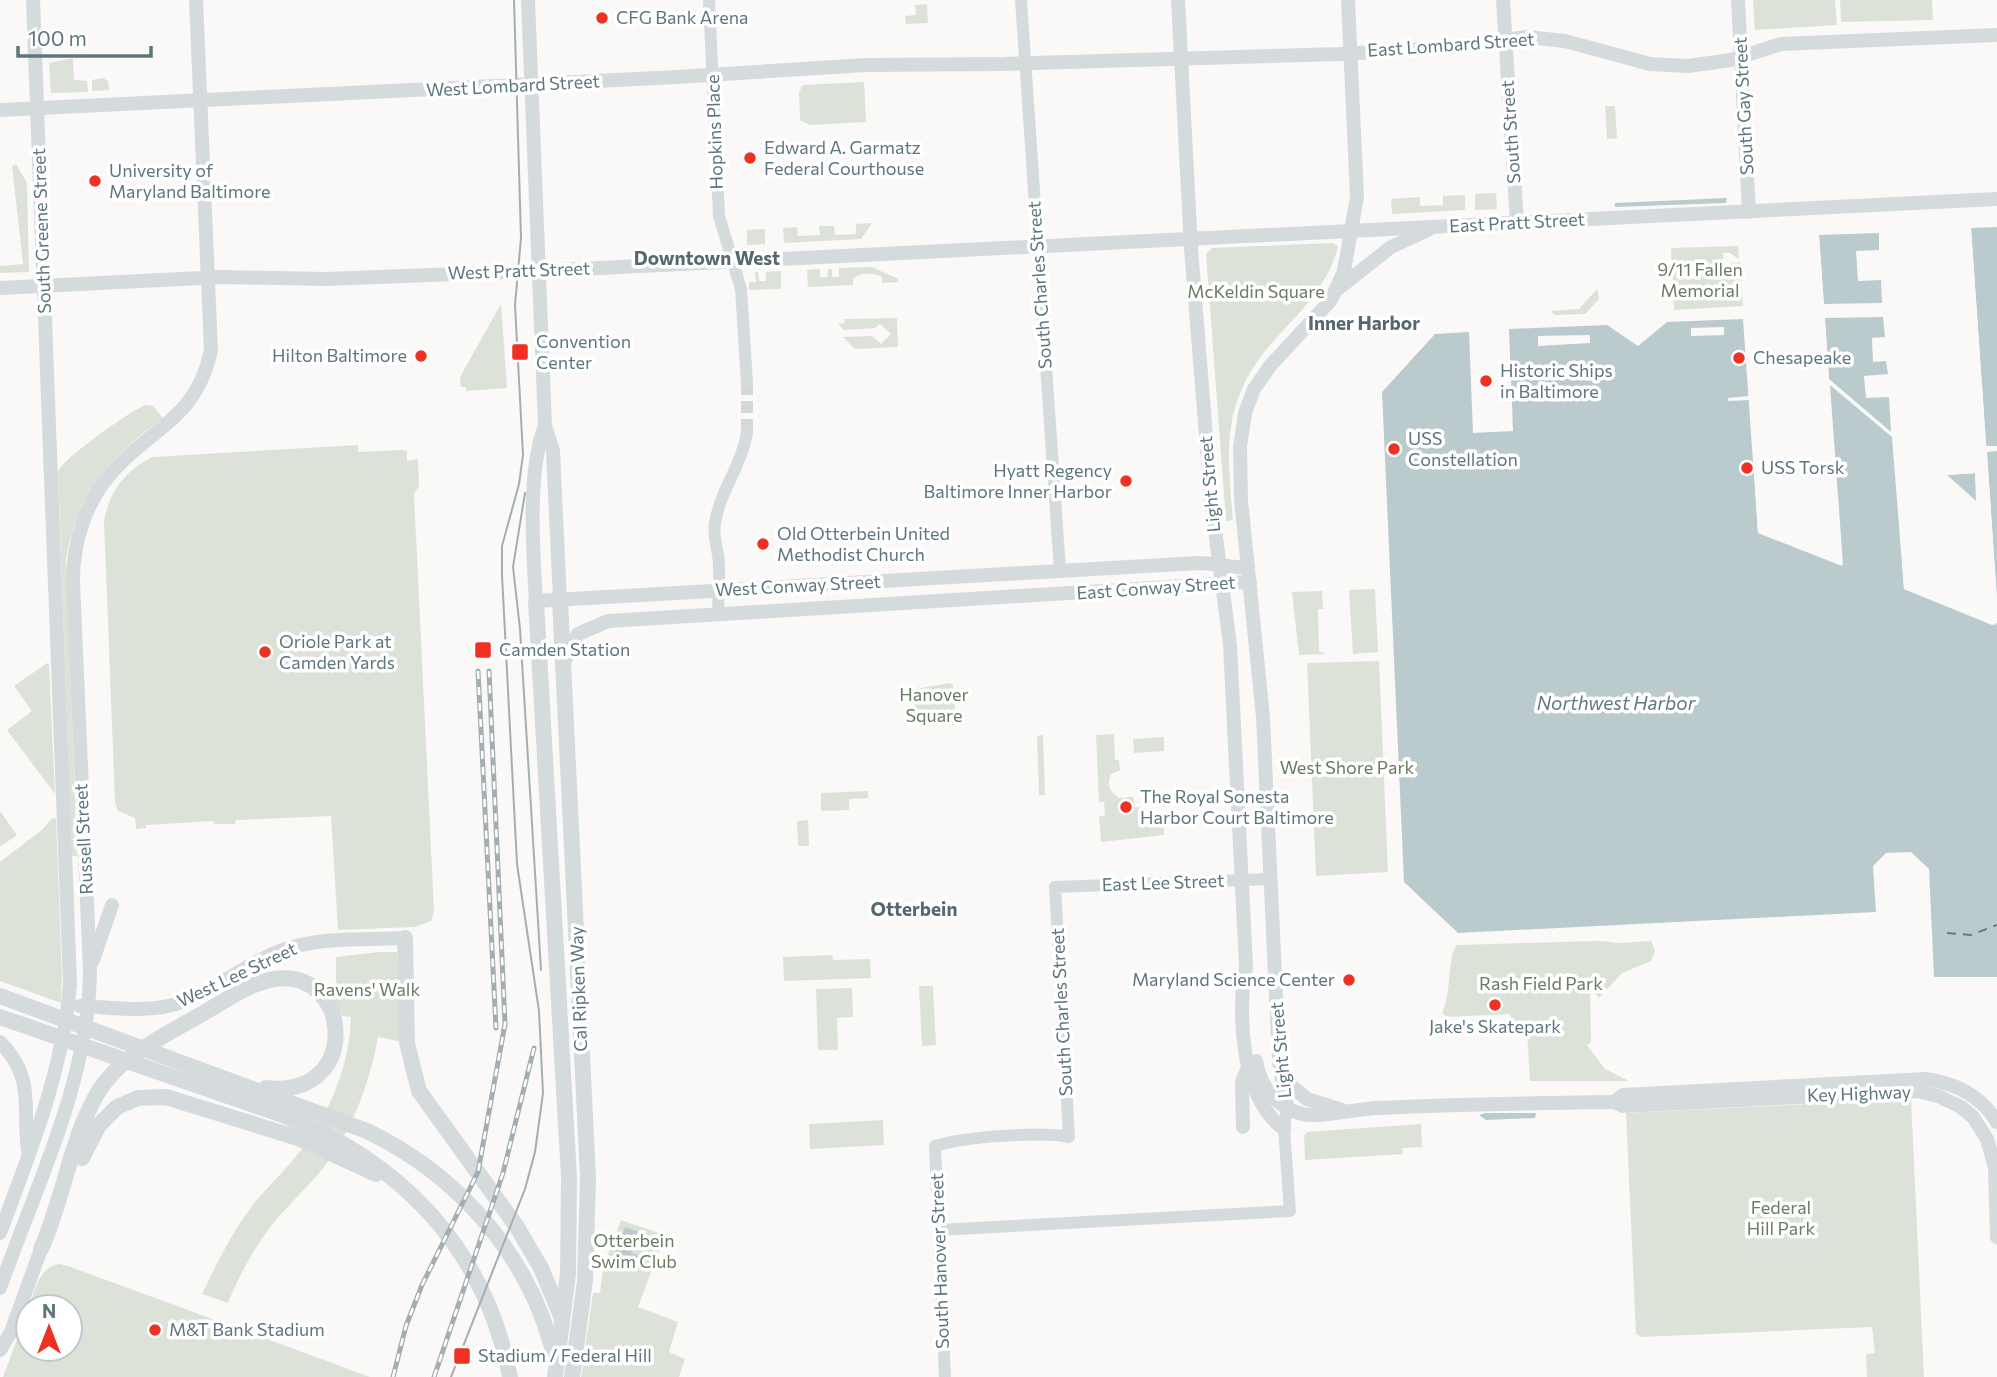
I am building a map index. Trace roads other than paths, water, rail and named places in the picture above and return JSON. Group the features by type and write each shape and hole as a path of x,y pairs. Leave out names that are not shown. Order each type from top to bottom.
{"highway":[{"name":"Cal Ripken Way","path":"560,600 589,1178 582,1322 572,1377"},
{"name":"Cal Ripken Way","path":"536,601 569,1177 566,1296 557,1377"},
{"path":"405,938 407,1031 413,1077 426,1106 517,1227 541,1268 561,1317 572,1377"},
{"path":"41,1249 92,1105 112,1074 135,1054 255,985 284,978 311,987 327,1002 336,1024 331,1059 319,1075 300,1086 274,1088 240,1082"},
{"path":"0,996 240,1082 367,1131 402,1149 447,1182 499,1238 524,1277 544,1321 557,1377"},
{"path":"0,1017 318,1128 360,1152 433,1215 471,1268 496,1321 510,1377"},
{"path":"56,1211 93,1135 110,1112 138,1098 174,1099 329,1150 405,1191"}],"main road":[{"name":"South Greene Street","path":"33,0 50,463"},
{"name":"Russell Street","path":"0,1289 65,1111 88,1006 90,971 74,624 74,557 83,522 103,484 124,461 179,416 202,382 211,351 210,277 196,0"},
{"path":"528,0 545,426 553,451 560,600"},
{"name":"Hopkins Place","path":"709,0 719,216 743,299 747,383"},
{"name":"South Charles Street","path":"1021,0 1060,571"},
{"name":"Light Street","path":"1178,0 1191,238 1218,562 1230,645 1248,1068 1255,1092 1284,1129"},
{"name":"Light Street","path":"939,1230 1290,1211 1284,1129 1287,1108 1279,1062 1264,717 1248,567 1240,447 1248,402 1270,366 1339,288 1357,197 1348,0"},
{"name":"South Street","path":"1503,0 1517,223"},
{"name":"South Gay Street","path":"1738,0 1749,212"},
{"name":"East Lombard Street","path":"1025,63 1443,48 1505,38 1539,37 1658,65 1701,65 1741,57 1781,44 1997,35"},
{"name":"West Lombard Street","path":"0,110 531,85 866,65 1025,63"},
{"name":"East Pratt Street","path":"1038,246 1997,199"},
{"path":"1339,288 1391,247 1435,227"},
{"name":"West Pratt Street","path":"0,288 210,277 325,279 539,271 1038,246"},
{"path":"536,601 534,518 538,451 545,426"},
{"path":"718,615 718,553 713,540 715,523 723,497 740,463 747,432"},
{"name":"Russell Street","path":"0,1233 54,1082 69,1005 69,934 50,463"},
{"name":"East Conway Street","path":"1060,571 1218,562 1233,568 1248,567"},
{"name":"West Conway Street","path":"536,601 1060,571"},
{"name":"East Conway Street","path":"1062,594 1250,582"},
{"name":"West Conway Street","path":"565,660 578,634 601,622 1062,594"},
{"name":"East Lee Street","path":"1055,887 1271,879"},
{"name":"South Charles Street","path":"935,1146 950,1142 1044,1136 1069,1138 1055,887"},
{"path":"90,971 112,905"},
{"name":"West Lee Street","path":"69,1005 143,1009 166,1007 199,995 289,948 306,943 405,938"},
{"name":"Light Street","path":"1245,966 1252,982 1255,1058 1260,1077 1271,1096 1287,1108"},
{"path":"0,1042 18,1064 26,1087 29,1156"},
{"path":"1243,1127 1242,1082 1248,1068"},
{"name":"Key Highway","path":"1283,1079 1307,1099 1343,1110"},
{"name":"Key Highway","path":"1614,1102 1623,1095 1926,1079 1951,1085 1970,1094 1997,1122"},
{"name":"Key Highway","path":"1287,1108 1309,1116 1343,1110 1614,1102 1623,1106 1917,1091 1938,1096 1961,1107 1973,1117 1987,1139 1995,1167 1997,1237"},
{"name":"South Hanover Street","path":"935,1146 946,1377"},
{"path":"0,1350 11,1332 41,1249"}],"water":[{"path":"1727,198 1726,203 1615,207 1615,203"},
{"path":"1997,227 1997,598 1971,228"},
{"name":"Northwest Harbor","path":"1879,233 1904,589 1992,625 1997,623 1997,977 1934,977 1929,869 1911,852 1886,853 1873,866 1876,912 1458,933 1404,882 1382,392 1435,334 1469,332 1473,433 1513,431 1509,329 1607,325 1638,346 1667,322 1743,319 1758,533 1842,566 1819,235"},
{"path":"1975,473 1977,502 1946,475"},
{"path":"1536,1113 1535,1118 1486,1120 1479,1115"},
{"path":"625,1227 639,1232 631,1253 641,1257 637,1267 613,1258"}],"tunnel":[{"path":"747,383 747,432"}],"tram line":[{"path":"451,1377 525,1189 535,1152 543,1093 539,1011 517,864 502,575 502,546 519,484 523,455 515,305 521,238 514,0"},
{"path":"525,493 513,567 520,629 541,970"}],"railway":[{"path":"478,671 496,1028"},
{"path":"393,1377 406,1326 422,1285 478,1172 505,1024 489,671"},
{"path":"434,1377 503,1173 534,1048"}],"place":[{"name":"CFG Bank Arena","path":"602,18"},
{"name":"Edward A. Garmatz Federal Courthouse","path":"750,158"},
{"name":"University of Maryland Baltimore","path":"95,181"},
{"name":"Convention Center","path":"520,352"},
{"name":"Hilton Baltimore","path":"421,356"},
{"name":"Chesapeake","path":"1739,358"},
{"name":"Historic Ships in Baltimore","path":"1486,381"},
{"name":"USS Constellation","path":"1394,449"},
{"name":"USS Torsk","path":"1747,468"},
{"name":"Hyatt Regency Baltimore Inner Harbor","path":"1126,481"},
{"name":"Old Otterbein United Methodist Church","path":"763,544"},
{"name":"Camden Station","path":"483,650"},
{"name":"Oriole Park at Camden Yards","path":"265,652"},
{"name":"The Royal Sonesta Harbor Court Baltimore","path":"1126,807"},
{"name":"Maryland Science Center","path":"1349,980"},
{"name":"Jake's Skatepark","path":"1495,1005"},
{"name":"M&T Bank Stadium","path":"155,1330"},
{"name":"Stadium / Federal Hill","path":"462,1356"}],"district":[{"name":"Downtown West","path":"707,258"},
{"name":"Inner Harbor","path":"1364,323"},
{"name":"Otterbein","path":"914,909"}],"park label":[{"name":"9/11 Fallen Memorial","path":"1700,280"},
{"name":"McKeldin Square","path":"1256,292"},
{"name":"Hanover Square","path":"934,705"},
{"name":"West Shore Park","path":"1347,768"},
{"name":"Rash Field Park","path":"1541,984"},
{"name":"Ravens' Walk","path":"367,990"},
{"name":"Federal Hill Park","path":"1781,1218"},
{"name":"Otterbein Swim Club","path":"634,1251"}]}
